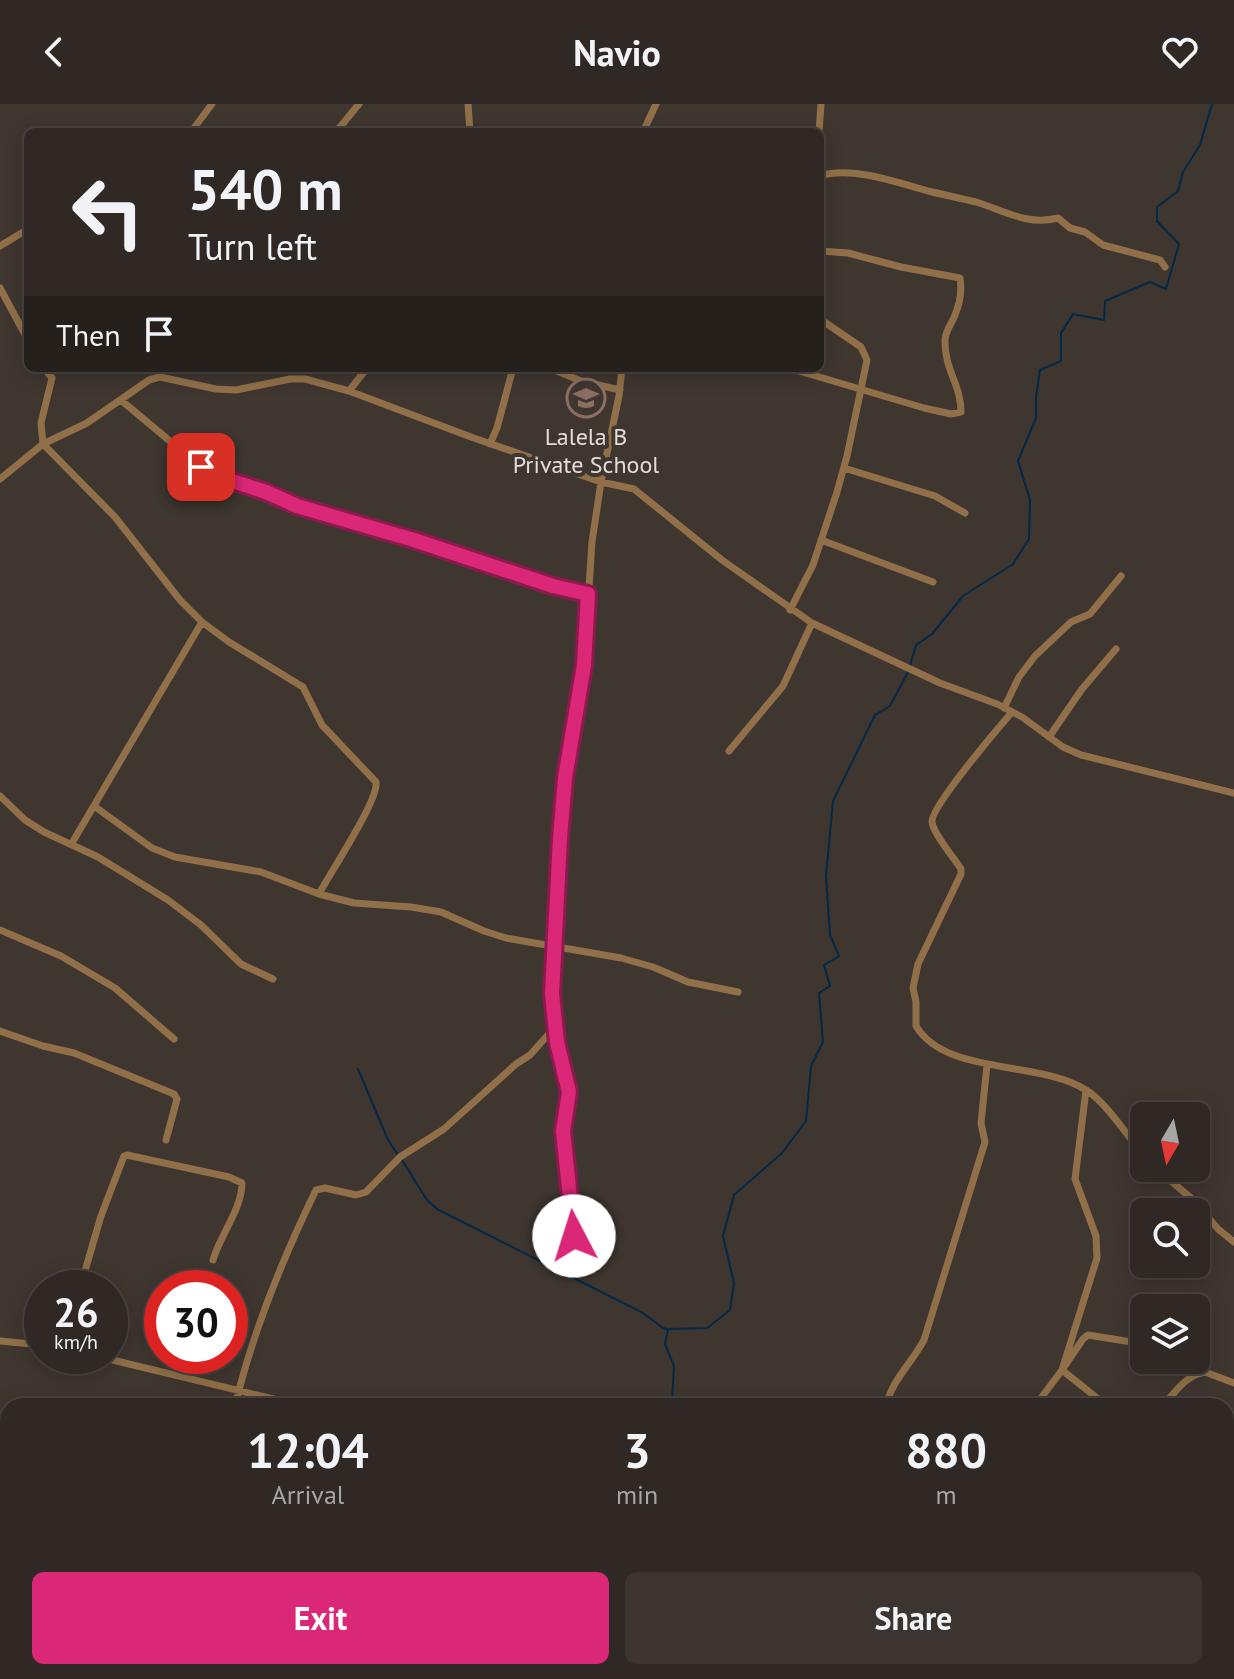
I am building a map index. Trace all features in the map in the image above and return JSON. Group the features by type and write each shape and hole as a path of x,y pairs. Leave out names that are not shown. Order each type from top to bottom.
{"street":[{"path":"194,128 212,104"},
{"path":"339,128 359,104"},
{"path":"468,104 470,128"},
{"path":"645,128 656,104"},
{"path":"819,128 821,104"},
{"path":"824,175 836,171 893,179 927,191 976,202 1028,221 1043,222 1058,218 1070,228 1085,232 1103,245 1160,260 1165,267"},
{"path":"0,246 24,231"},
{"path":"804,372 924,408 951,414 961,412 961,395 947,367 945,335 957,312 962,289 960,278 848,253 824,251"},
{"path":"0,288 24,333"},
{"path":"790,610 813,565 844,468 867,360 861,347 824,322"},
{"path":"47,372 52,378 41,423 43,444 115,517 180,600 202,622 303,687 322,725 376,782 376,790 366,813 319,894"},
{"path":"349,391 364,372"},
{"path":"490,444 512,372"},
{"path":"560,372 581,381 620,390"},
{"path":"574,1236 563,1131 569,1092 555,1027 552,994 565,778 584,665 588,594 601,482 622,372"},
{"path":"0,479 43,444 87,423 149,380 160,377 236,390 305,379 349,391 490,444 646,496 691,536 812,623 940,683 1008,710 1063,747 1098,761 1234,793"},
{"path":"122,401 201,467 220,477 297,506 414,540 553,586 588,594"},
{"path":"844,468 935,496 965,513"},
{"path":"821,540 933,582"},
{"path":"1121,576 1090,614 1071,622 1035,656 1019,677 1008,710 932,816 933,826 961,874 913,980 916,1026 933,1045 987,1065 1031,1071 1086,1090 1100,1101 1130,1140"},
{"path":"72,843 202,622"},
{"path":"729,751 783,686 812,623"},
{"path":"1049,737 1082,689 1116,649"},
{"path":"0,796 34,826 72,843 168,900 201,925 241,964 273,979"},
{"path":"94,806 164,853 186,860 261,872 319,894 354,903 441,912 506,938 555,944 621,958 698,985 738,992"},
{"path":"0,930 61,956 115,988 174,1039"},
{"path":"237,1398 267,1296 316,1190 325,1188 356,1195 366,1192 400,1157 444,1129 530,1055 555,1027"},
{"path":"0,1031 74,1053 174,1094 177,1099 166,1140"},
{"path":"888,1398 890,1389 911,1363 924,1340 969,1200 985,1142 981,1123 987,1065"},
{"path":"1062,1370 1097,1258 1096,1236 1075,1179 1086,1090"},
{"path":"85,1270 111,1185 127,1155 229,1177 242,1183 241,1195 213,1260"},
{"path":"1172,1182 1234,1242"},
{"path":"1041,1398 1088,1335 1130,1342"},
{"path":"0,1341 24,1343"},
{"path":"128,1364 270,1398"},
{"path":"1062,1370 1097,1398"},
{"path":"1170,1398 1194,1374"},
{"path":"1210,1374 1234,1383"}],"waterway":[{"path":"910,666 916,645 932,634 963,596 1013,564 1029,539 1030,500 1018,461 1036,418 1040,370 1061,361 1061,333 1073,314 1104,320 1105,301 1150,282 1166,289 1179,244 1157,221 1157,207 1178,191 1183,172 1200,145 1212,104"},
{"path":"672,1398 674,1366 665,1344 668,1329 707,1328 730,1310 734,1283 723,1236 734,1195 782,1153 806,1121 811,1066 823,1042 819,993 830,986 824,965 839,956 830,935 826,876 833,801 875,715 890,706 908,672"},
{"path":"358,1069 388,1140 398,1155"},
{"path":"402,1160 427,1200 437,1209 643,1313 667,1329"}],"place":[{"name":"Lalela B Private School","path":"586,398"}],"route":[{"path":"201,467 297,506 414,540 553,586 588,594 584,665 565,778 552,994 557,1042 569,1092 563,1131 574,1236"}]}
